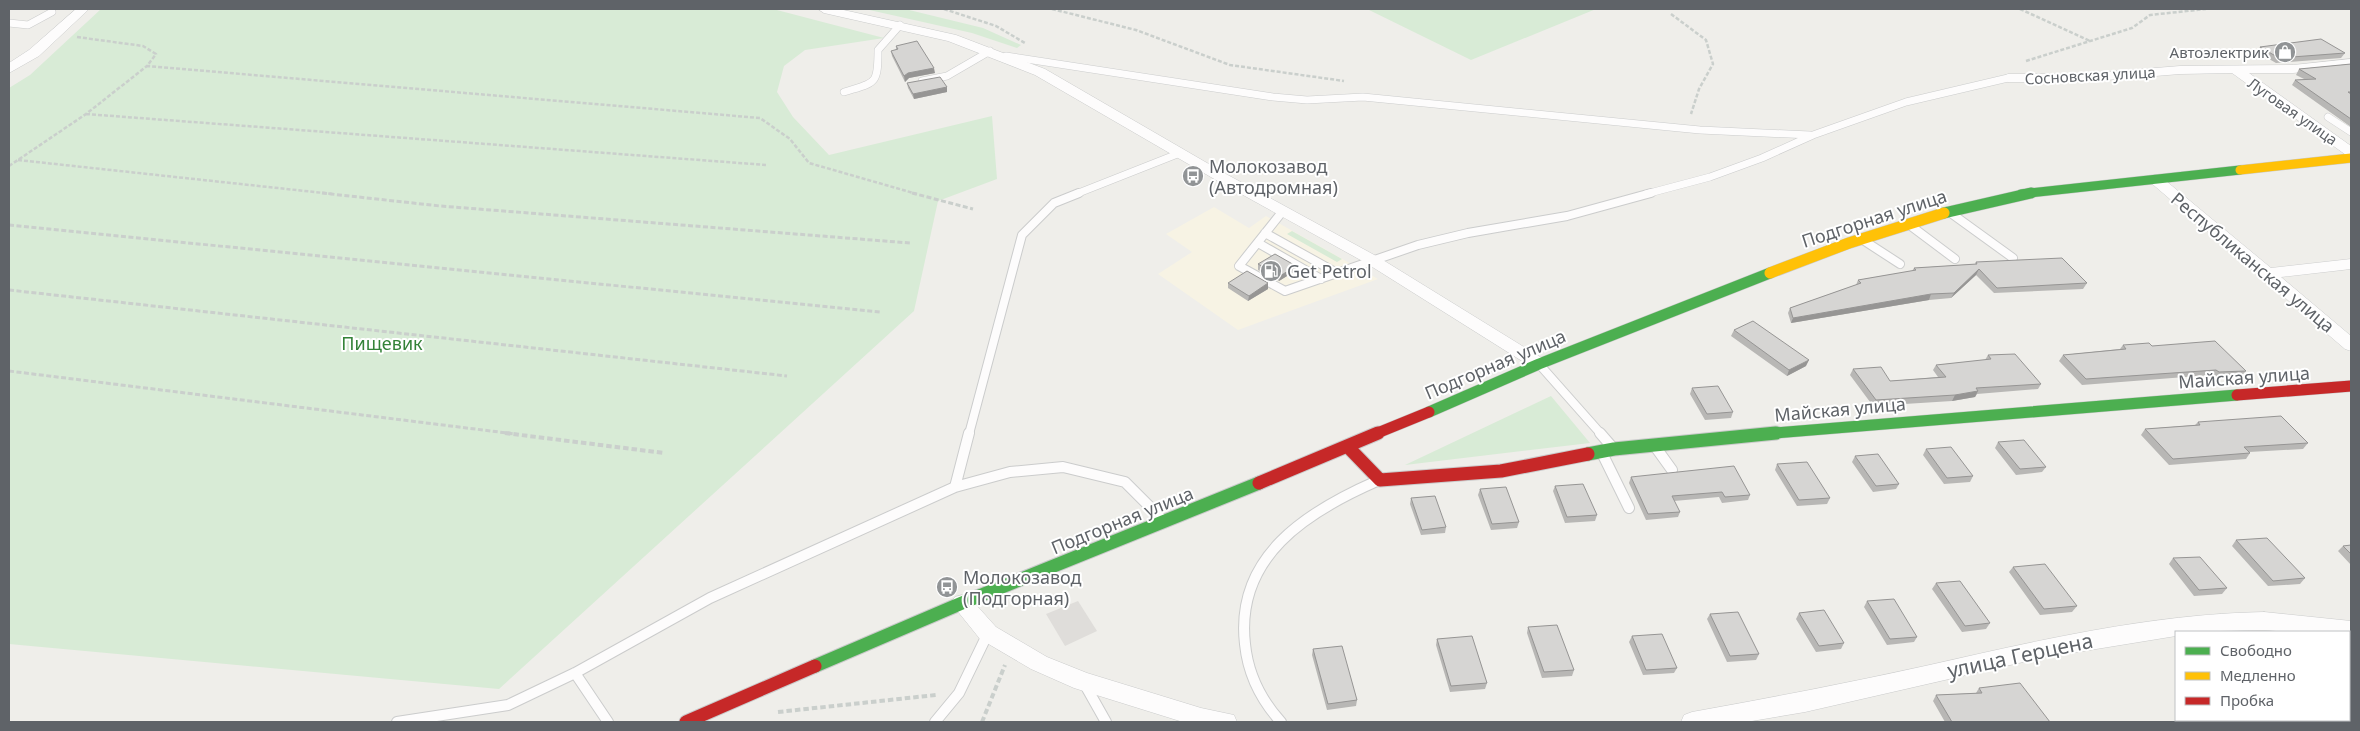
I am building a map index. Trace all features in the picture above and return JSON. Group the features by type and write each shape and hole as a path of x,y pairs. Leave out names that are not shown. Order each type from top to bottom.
{"street":[{"path":"9,69 56,34 83,9"},
{"path":"824,9 952,38 996,53 1040,72 1282,212 1372,260 1539,364"},
{"name":"Сосновская улица","path":"2008,78 2082,78 2180,70 2293,69 2351,63"},
{"name":"Луговая улица","path":"2234,70 2351,152"},
{"name":"Подгорная улица","path":"686,722 962,603 1348,447 1539,364 1860,238 1948,211 2023,194 2351,158"},
{"name":"Республиканская улица","path":"2155,179 2351,345"},
{"path":"2266,274 2351,264"},
{"name":"Майская улица","path":"1380,480 1501,471 1614,449 1879,423 2351,386"},
{"path":"1348,447 1380,480"},
{"path":"962,603 988,633 1039,663 1082,681 1201,718 1226,722"},
{"name":"улица Герцена","path":"1692,722 1805,702 2042,649 2203,623 2264,621 2351,630"}],"lane":[{"path":"9,23 28,25 52,12"},
{"path":"844,92 872,83 878,74 878,50 888,36 900,25"},
{"path":"910,83 947,76 996,53 1040,62 1158,78 1273,97 1307,100 1363,97 1686,128 1813,135"},
{"path":"1282,212 1239,266 1285,291 1418,245 1468,233 1567,216 1710,177 1762,158 1813,135 1906,102 2008,78"},
{"path":"2328,117 2351,132"},
{"path":"955,487 1022,235 1054,203 1180,153"},
{"path":"1948,211 2013,258"},
{"path":"1907,223 1956,259"},
{"path":"1265,233 1337,273"},
{"path":"1860,238 1900,264"},
{"path":"1258,243 1321,279"},
{"path":"1539,364 1614,449"},
{"path":"1654,445 1672,470"},
{"path":"1601,451 1629,508"},
{"path":"398,722 508,705 575,673 710,598 955,487 1010,472 1063,467 1125,482 1166,522"},
{"path":"1281,722 1268,709 1256,690 1244,648 1243,611 1249,585 1260,564 1275,546 1320,508 1348,492 1380,480"},
{"path":"934,722 959,693 988,633"},
{"path":"575,673 608,722"},
{"path":"1082,681 1106,722"}],"path":[{"path":"944,9 982,19 1008,30 1026,44 1040,62"},
{"path":"1052,9 1136,30 1230,64 1347,81"},
{"path":"2020,9 2090,42"},
{"path":"2008,78 2015,68 2031,58 2132,28 2150,15 2206,9"},
{"path":"1671,14 1706,40 1713,64 1699,89 1686,128"},
{"path":"9,166 86,114 147,66 156,54 143,46 56,34"},
{"path":"147,66 760,118 790,138 809,163 877,184 973,209"},
{"path":"86,114 766,166"},
{"path":"18,160 440,206 910,243"},
{"path":"9,226 880,312"},
{"path":"9,290 787,376"},
{"path":"9,370 664,453"},
{"path":"982,722 1013,648"},
{"path":"768,713 796,708 959,693"}],"shaded area":[{"path":"1214,207 1249,228 1266,216 1378,279 1238,330 1158,274 1192,252 1166,234"},
{"path":"1078,601 1097,631 1065,646 1046,614"}],"green space":[{"name":"Пищевик","path":"101,9 773,9 884,38 805,50 784,66 777,92 793,117 829,155 992,116 997,179 938,201 914,311 499,689 9,644 9,88 30,75"},
{"path":"865,9 905,9 983,28 1021,45 1017,48 972,33"},
{"path":"1367,9 1596,9 1471,60"},
{"path":"1292,231 1342,259 1337,262 1287,234"},
{"path":"1551,396 1590,443 1405,465"}],"building":[{"path":"2321,39 2345,53 2279,58 2260,47"},
{"path":"917,41 934,68 908,73 904,76 891,51 898,49 896,46"},
{"path":"2351,64 2351,92 2348,92 2351,94 2351,119 2295,80 2316,79 2299,69"},
{"path":"940,77 947,87 913,94 907,83"},
{"path":"1275,254 1296,266 1280,276 1258,264"},
{"path":"2062,258 2087,283 1997,288 1979,269 1954,293 1931,294 1793,318 1790,308 1861,283 1858,280 1916,270 1914,268 1977,264 1976,262"},
{"path":"1247,271 1268,283 1249,296 1228,283"},
{"path":"1753,321 1809,360 1789,370 1734,330"},
{"path":"2215,341 2246,371 2219,372 2216,370 2086,379 2063,355 2126,349 2123,345 2149,343 2152,346"},
{"path":"2015,354 2041,384 1976,388 1978,391 1955,395 1876,400 1853,369 1881,367 1890,381 1946,377 1936,365 1991,359 1988,355"},
{"path":"1718,386 1733,412 1707,414 1692,388"},
{"path":"2281,416 2308,443 2244,447 2250,453 2173,459 2145,429 2200,425 2198,422"},
{"path":"2024,440 2046,467 2020,469 1998,442"},
{"path":"1951,447 1973,476 1947,478 1926,449"},
{"path":"1878,454 1899,484 1876,486 1855,456"},
{"path":"1807,462 1830,498 1799,500 1777,464"},
{"path":"1734,466 1750,495 1725,497 1722,492 1672,496 1680,512 1648,514 1631,477"},
{"path":"1583,484 1597,515 1567,517 1555,486"},
{"path":"1506,487 1519,522 1492,524 1480,489"},
{"path":"1435,496 1446,527 1422,530 1411,498"},
{"path":"2267,538 2305,578 2273,581 2236,540"},
{"path":"2351,545 2351,554 2343,546"},
{"path":"2200,557 2227,588 2199,590 2173,558"},
{"path":"2045,564 2077,606 2044,609 2013,567"},
{"path":"1960,581 1990,623 1965,626 1936,583"},
{"path":"1894,599 1917,637 1890,639 1867,601"},
{"path":"1824,610 1844,643 1819,646 1799,613"},
{"path":"1738,612 1759,654 1730,656 1710,614"},
{"path":"1557,625 1574,670 1544,672 1528,627"},
{"path":"1662,634 1677,668 1646,670 1632,636"},
{"path":"1472,636 1487,683 1451,686 1437,639"},
{"path":"1342,646 1357,700 1328,704 1313,649"},
{"path":"2350,674 2351,676 2350,699"},
{"path":"2020,683 2050,722 1952,722 1936,695 1982,693 1979,688"}],"traffic: fast":[{"path":"1944,213 2023,194 2240,170"},
{"path":"1429,412 1539,364 1770,273"},
{"path":"1588,454 1614,449 1879,423 2237,395"},
{"path":"815,666 962,603 1259,483"}],"traffic: slow":[{"path":"2240,170 2351,158"},
{"path":"1770,273 1849,243 1944,213"}],"traffic: jam":[{"path":"2237,395 2351,386"},
{"path":"1259,483 1429,412"},
{"path":"1348,447 1380,480 1501,471 1588,454"},
{"path":"686,722 815,666"}],"place":[{"name":"Автоэлектрик","path":"2285,52"},
{"name":"Молокозавод (Автодромная)","path":"1193,176"},
{"name":"Get Petrol","path":"1271,271"},
{"name":"Молокозавод (Подгорная)","path":"947,587"}]}
